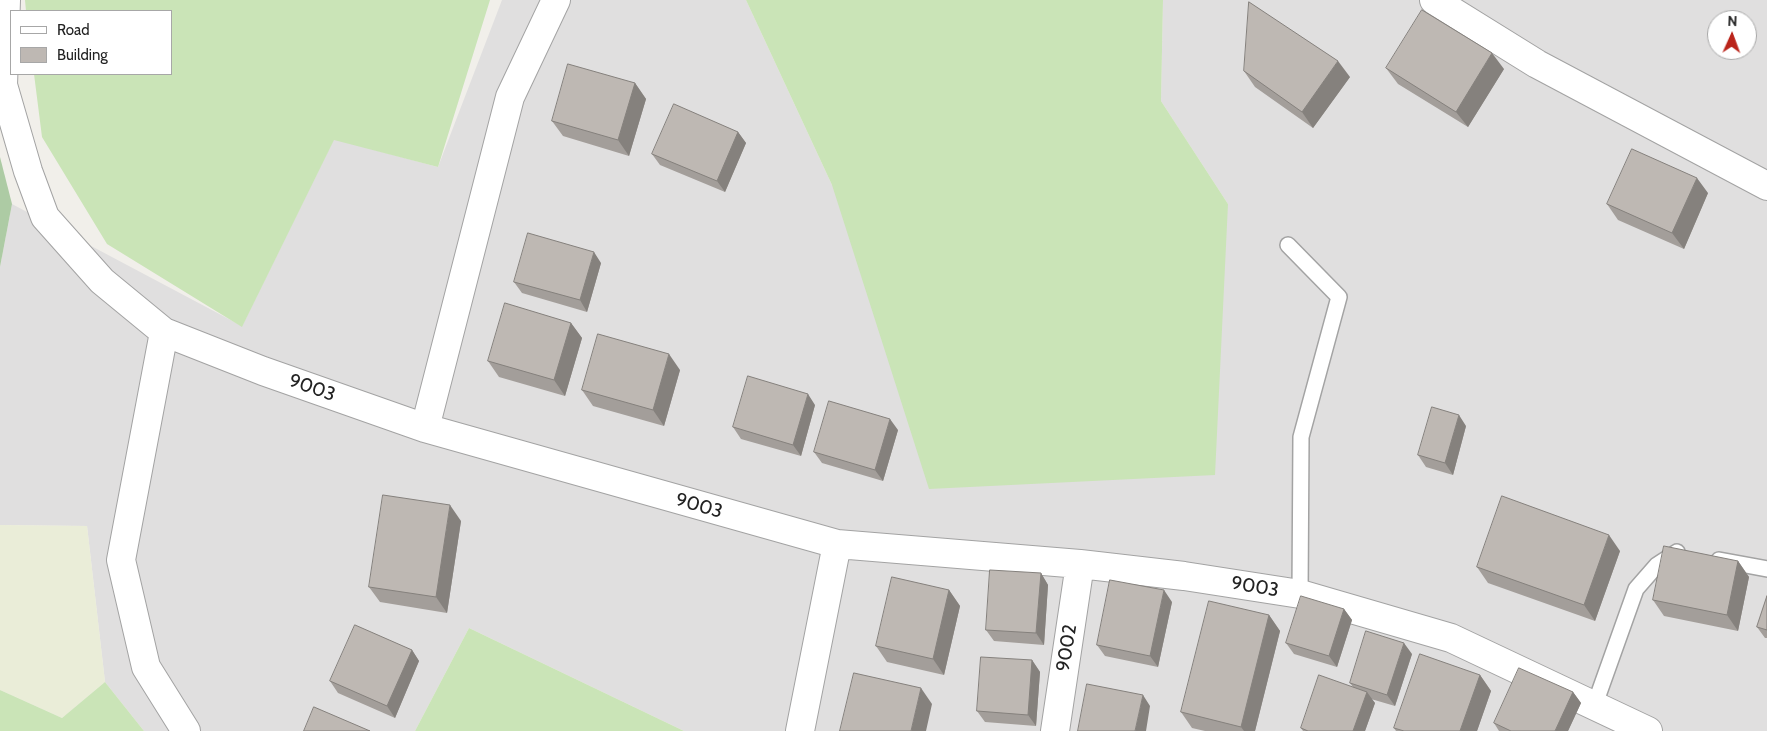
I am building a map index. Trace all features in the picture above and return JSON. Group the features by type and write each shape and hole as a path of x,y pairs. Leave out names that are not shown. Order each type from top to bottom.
{"street":[{"name":"9003","path":"6,0 3,85 28,171 45,217 102,281 164,332 263,372 425,428 837,544 1080,564 1184,576 1300,594 1451,638 1595,704 1648,731"},
{"path":"425,428 510,97 556,0"},
{"path":"1434,0 1537,64 1767,186"},
{"path":"164,332 120,560 146,667 186,731"},
{"path":"800,731 837,544"},
{"name":"9002","path":"1055,731 1080,564"}],"lane":[{"path":"1288,245 1339,297 1301,437 1300,594"},
{"path":"1595,704 1636,589 1657,565 1674,552 1767,569"}],"shaded area":[{"path":"502,0 746,0 832,185 1228,204 1161,101 1163,0 1767,0 1767,731 684,731 469,628 415,731 144,731 105,682 87,526 0,525 0,267 12,204 242,326 334,139 438,167"}],"green space":[{"path":"25,0 490,0 438,167 334,140 242,327 107,244 42,137 34,75 172,75 172,10 26,10"},
{"path":"746,0 1163,0 1161,101 1228,204 1215,475 929,489 832,185"},
{"path":"0,157 12,204 0,267"},
{"path":"0,525 87,526 105,682 62,718 0,690"},
{"path":"469,628 684,731 415,731"},
{"path":"105,682 144,731 0,731 0,690 62,718"}],"building":[{"path":"1249,2 1338,61 1302,112 1244,71"},
{"path":"1422,10 1492,53 1456,112 1386,68"},
{"path":"568,64 635,83 618,140 552,121"},
{"path":"674,104 738,132 717,181 652,154"},
{"path":"1632,149 1697,178 1672,233 1607,204"},
{"path":"528,233 594,252 580,300 514,282"},
{"path":"505,303 571,323 554,380 488,361"},
{"path":"598,334 669,354 653,410 582,390"},
{"path":"748,376 808,394 793,445 733,427"},
{"path":"829,401 890,419 875,470 814,452"},
{"path":"1432,407 1459,415 1445,463 1418,455"},
{"path":"383,495 450,505 436,597 369,587"},
{"path":"1502,496 1609,535 1584,605 1477,567"},
{"path":"1664,546 1738,561 1727,615 1653,600"},
{"path":"990,570 1041,573 1036,633 986,630"},
{"path":"892,577 949,590 933,659 876,646"},
{"path":"1110,580 1164,590 1150,656 1097,645"},
{"path":"1301,596 1344,609 1329,656 1286,643"},
{"path":"1767,596 1767,630 1757,627"},
{"path":"1209,601 1269,615 1241,727 1181,712"},
{"path":"355,625 412,650 387,706 330,681"},
{"path":"1366,631 1404,643 1387,695 1350,683"},
{"path":"1420,654 1480,675 1460,731 1404,731 1394,728"},
{"path":"981,657 1032,660 1028,715 977,711"},
{"path":"1519,668 1573,692 1555,731 1511,731 1494,723"},
{"path":"854,673 921,688 911,731 840,731"},
{"path":"1319,675 1367,692 1353,731 1308,731 1301,728"},
{"path":"1087,684 1143,695 1135,731 1078,731"},
{"path":"314,707 370,731 304,731"}]}
